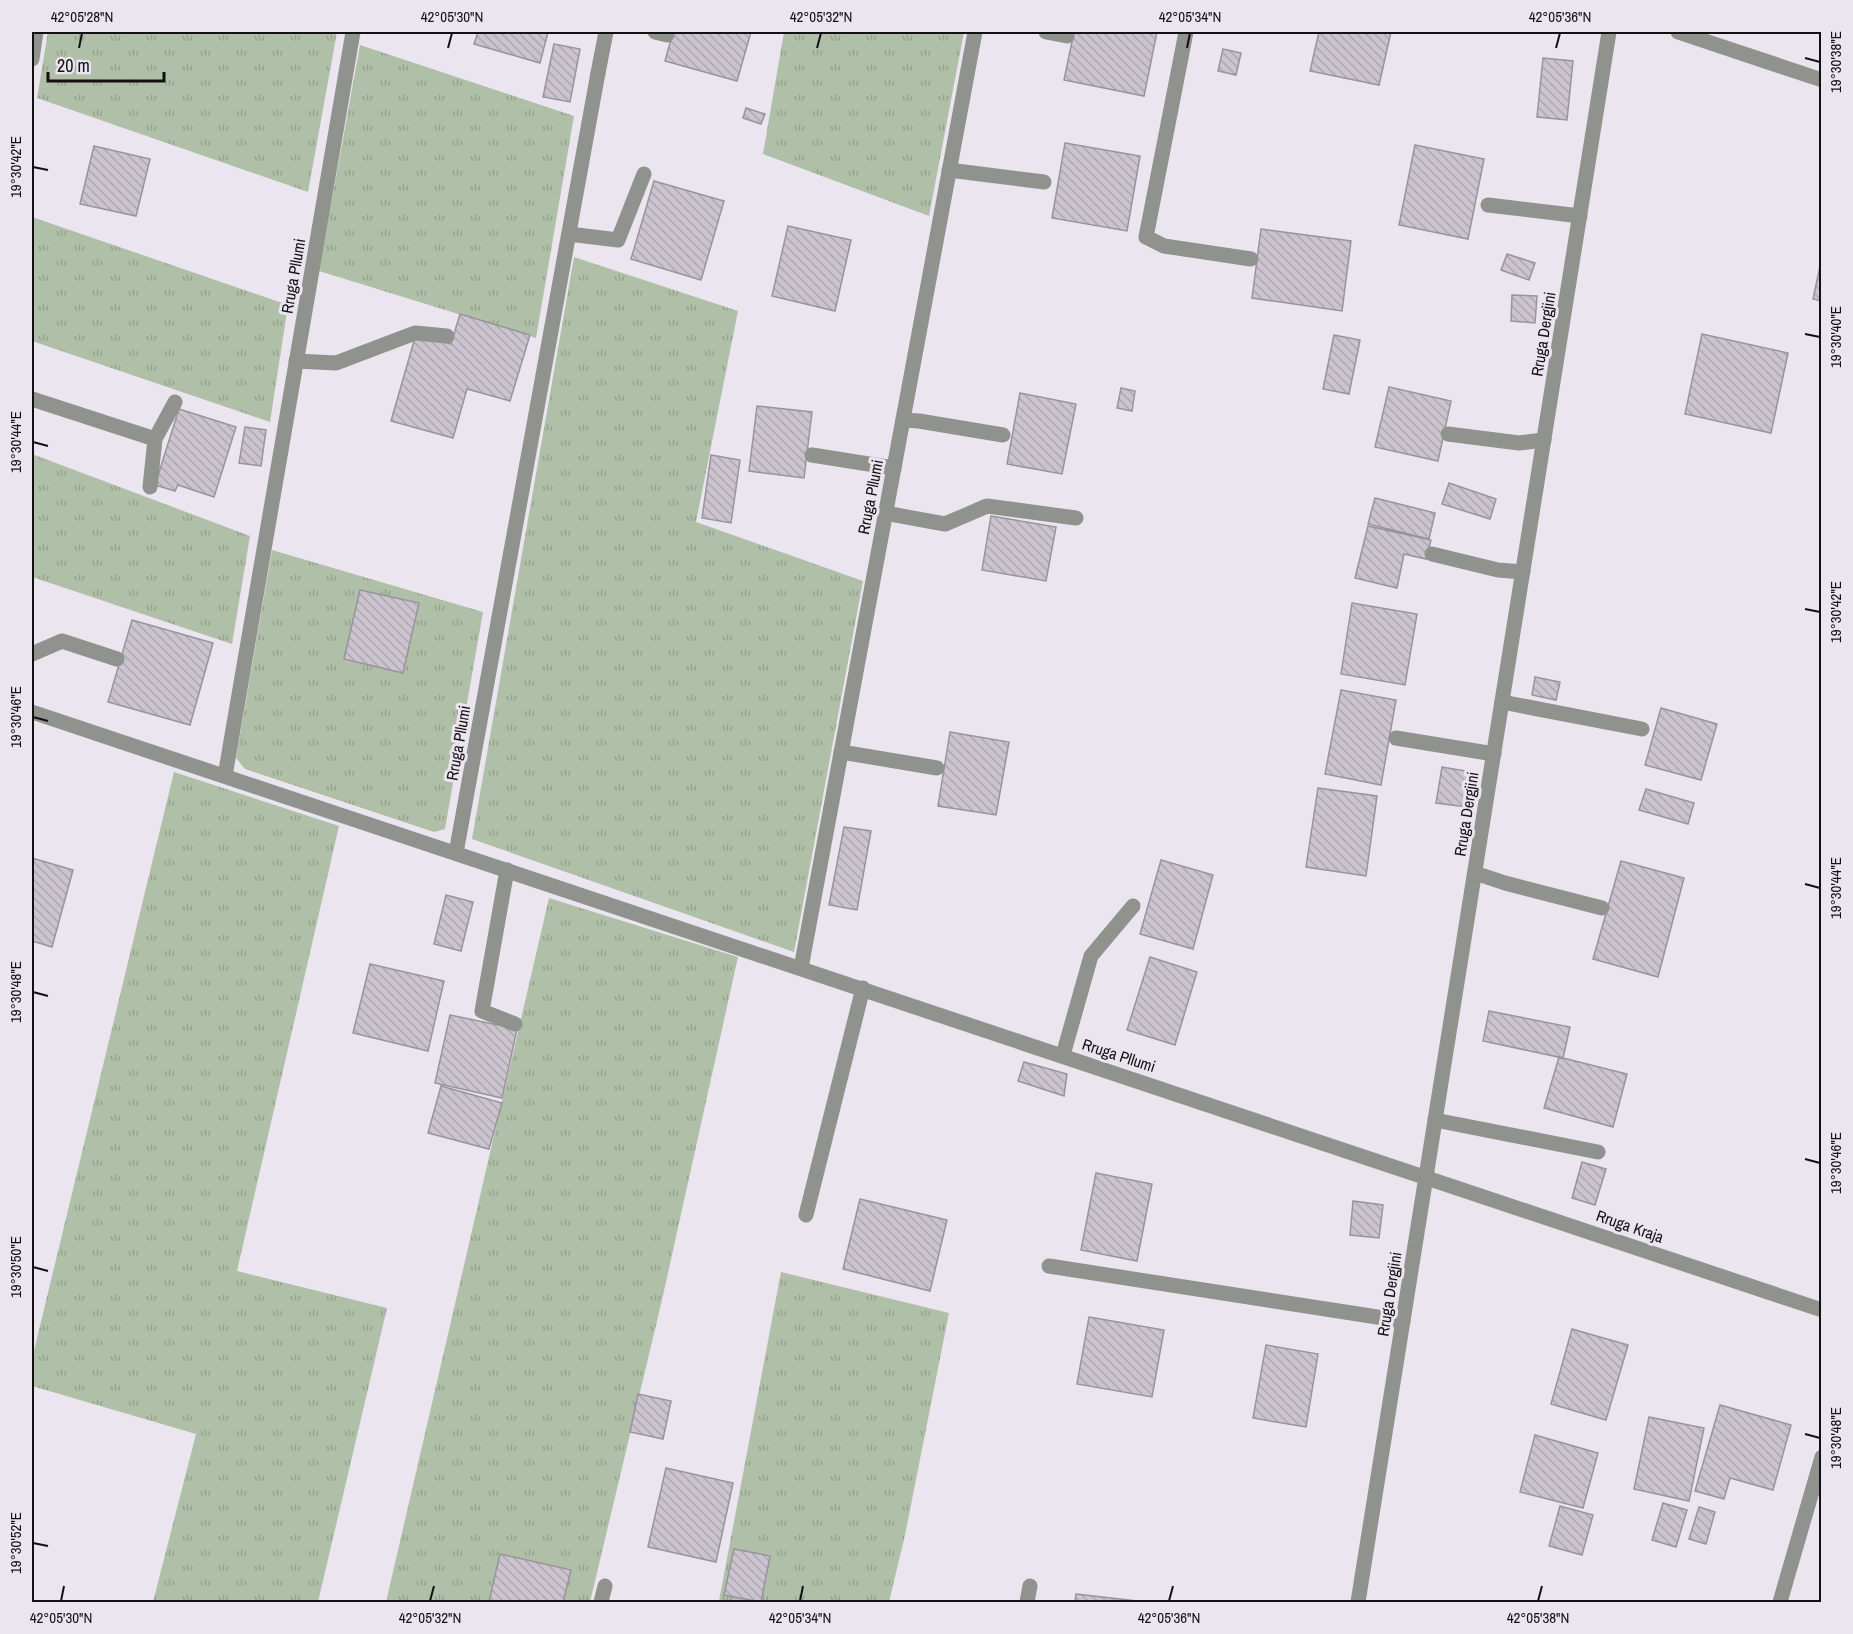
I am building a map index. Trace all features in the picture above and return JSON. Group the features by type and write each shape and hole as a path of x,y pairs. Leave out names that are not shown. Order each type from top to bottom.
{"street":[{"path":"32,59 36,32"},
{"name":"Rruga Pllumi","path":"225,776 353,32"},
{"name":"Rruga Pllumi","path":"456,853 606,32"},
{"name":"Rruga Pllumi","path":"801,968 975,32"},
{"path":"1046,32 1067,36"},
{"path":"1186,32 1146,237 1164,246 1251,259"},
{"name":"Rruga Dergjini","path":"1358,1602 1609,32"},
{"path":"1678,32 1821,80"},
{"path":"949,170 1044,182"},
{"path":"569,234 618,240 644,174"},
{"path":"1488,205 1580,216"},
{"path":"296,361 336,363 415,333 447,336"},
{"path":"32,399 154,439"},
{"path":"150,487 154,439 175,402"},
{"path":"903,420 1003,435"},
{"path":"1448,434 1519,443 1544,440"},
{"path":"812,455 894,468"},
{"path":"885,513 945,524 987,507 1076,518"},
{"path":"1432,554 1498,570 1523,572"},
{"path":"32,654 62,641 117,659"},
{"path":"1502,702 1642,729"},
{"name":"Rruga Pllumi","path":"32,712 1426,1176"},
{"path":"1396,738 1494,754"},
{"path":"841,752 938,768"},
{"path":"507,870 482,1011 514,1024"},
{"path":"1474,873 1602,908"},
{"path":"1063,1055 1091,956 1133,906"},
{"path":"806,1215 863,988"},
{"path":"1435,1120 1598,1152"},
{"name":"Rruga Kraja","path":"1426,1176 1821,1310"},
{"path":"1049,1266 1403,1321"},
{"path":"1780,1602 1821,1457"},
{"path":"601,1602 605,1586"},
{"path":"1027,1602 1030,1586"}],"green space":[{"path":"48,32 337,32 308,192 37,98"},
{"path":"784,32 964,32 929,216 763,154"},
{"path":"360,45 574,116 536,338 319,271"},
{"path":"32,217 288,305 270,422 32,341"},
{"path":"574,257 738,311 696,522 863,581 794,952 472,839"},
{"path":"32,454 250,536 232,644 32,577"},
{"path":"272,550 483,612 445,829 434,832 245,769 236,758"},
{"path":"174,772 339,826 237,1271 387,1308 318,1602 153,1602 196,1434 32,1386 32,1359"},
{"path":"549,898 738,957 662,1300 590,1602 386,1602"},
{"path":"781,1272 949,1313 905,1535 889,1602 719,1601"}],"building":[{"path":"478,32 548,32 540,63 474,44"},
{"path":"673,32 751,32 737,81 665,61"},
{"path":"1074,32 1157,32 1144,96 1064,80"},
{"path":"1319,32 1391,32 1379,85 1310,71"},
{"path":"554,44 580,49 570,102 543,97"},
{"path":"1223,49 1241,53 1236,75 1218,71"},
{"path":"1543,58 1573,61 1567,120 1537,117"},
{"path":"746,108 765,114 761,124 743,118"},
{"path":"1065,143 1140,156 1127,231 1052,218"},
{"path":"1415,145 1484,159 1468,239 1399,225"},
{"path":"94,146 150,159 136,216 80,204"},
{"path":"654,181 724,201 701,280 631,259"},
{"path":"788,226 851,240 835,311 772,296"},
{"path":"1261,229 1351,241 1342,311 1252,298"},
{"path":"1507,254 1535,263 1529,280 1501,270"},
{"path":"1822,257 1822,301 1813,299"},
{"path":"1512,295 1537,296 1535,323 1511,321"},
{"path":"460,314 530,335 510,401 467,389 453,438 391,421 416,334 451,344"},
{"path":"1702,334 1788,353 1771,433 1685,414"},
{"path":"1334,335 1360,340 1349,394 1323,389"},
{"path":"1389,387 1451,401 1438,461 1375,447"},
{"path":"1121,388 1135,391 1132,411 1117,408"},
{"path":"1020,393 1076,404 1062,474 1007,464"},
{"path":"757,406 812,412 804,478 749,471"},
{"path":"179,409 236,427 214,497 178,485 175,491 155,485"},
{"path":"245,427 266,430 261,466 239,463"},
{"path":"711,455 740,460 731,523 702,518"},
{"path":"1449,483 1496,499 1490,519 1442,504"},
{"path":"1375,498 1435,513 1429,539 1368,524"},
{"path":"991,516 1056,527 1046,581 982,570"},
{"path":"1368,526 1431,540 1426,559 1404,554 1397,588 1355,578"},
{"path":"360,590 419,603 403,673 344,659"},
{"path":"1352,603 1417,614 1405,685 1341,674"},
{"path":"132,620 213,643 190,725 108,702"},
{"path":"1535,677 1560,682 1556,700 1532,695"},
{"path":"1341,690 1396,700 1381,785 1325,774"},
{"path":"1661,708 1717,724 1701,780 1645,765"},
{"path":"950,732 1009,742 996,815 938,806"},
{"path":"1442,767 1472,772 1467,807 1436,803"},
{"path":"1318,788 1377,796 1366,876 1306,867"},
{"path":"1646,789 1694,803 1688,824 1639,810"},
{"path":"844,827 871,831 857,910 829,905"},
{"path":"32,858 73,870 52,947 32,941"},
{"path":"1161,860 1213,875 1193,949 1140,934"},
{"path":"1621,861 1684,878 1658,977 1593,959"},
{"path":"446,895 473,902 461,951 434,944"},
{"path":"1150,957 1197,972 1175,1045 1127,1030"},
{"path":"370,964 444,981 428,1051 353,1033"},
{"path":"1489,1011 1570,1027 1563,1058 1483,1041"},
{"path":"450,1015 517,1029 502,1098 435,1083"},
{"path":"1559,1057 1627,1074 1613,1127 1544,1108"},
{"path":"1024,1062 1067,1074 1064,1096 1018,1081"},
{"path":"441,1086 502,1103 489,1149 428,1133"},
{"path":"1582,1162 1606,1169 1595,1205 1572,1198"},
{"path":"1096,1173 1152,1184 1137,1261 1081,1250"},
{"path":"860,1199 947,1220 930,1291 843,1269"},
{"path":"1353,1201 1383,1205 1379,1238 1350,1235"},
{"path":"1089,1317 1164,1330 1152,1397 1077,1384"},
{"path":"1572,1329 1628,1345 1606,1420 1551,1404"},
{"path":"1266,1345 1318,1354 1306,1427 1253,1418"},
{"path":"638,1394 671,1401 663,1439 630,1432"},
{"path":"1720,1405 1791,1425 1773,1490 1730,1478 1724,1499 1695,1491"},
{"path":"1649,1417 1704,1428 1689,1501 1634,1489"},
{"path":"1535,1435 1598,1453 1583,1508 1520,1492"},
{"path":"666,1468 733,1483 716,1562 648,1547"},
{"path":"1663,1503 1687,1510 1676,1547 1652,1540"},
{"path":"1560,1506 1593,1515 1582,1555 1549,1546"},
{"path":"1699,1507 1715,1512 1706,1544 1689,1539"},
{"path":"734,1549 770,1556 761,1602 724,1595"},
{"path":"500,1554 571,1570 563,1602 489,1602"},
{"path":"1076,1594 1146,1602 1075,1602"}]}
